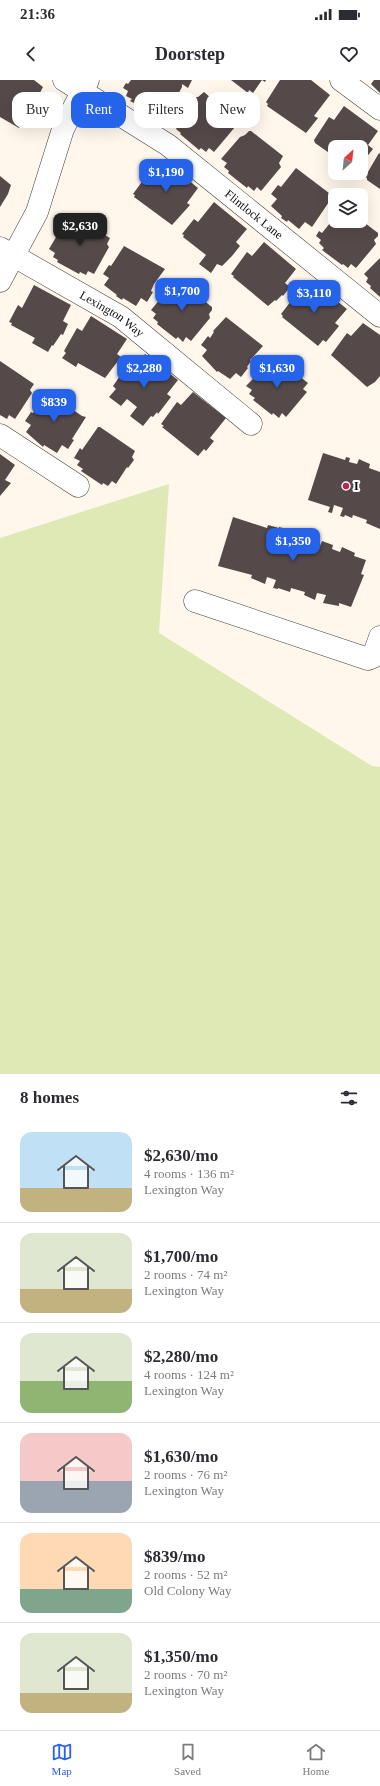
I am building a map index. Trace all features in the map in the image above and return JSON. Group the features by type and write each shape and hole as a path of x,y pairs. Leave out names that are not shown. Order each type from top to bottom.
{"street":[{"path":"341,80 380,109"},
{"path":"0,281 7,252 37,212 78,83"},
{"name":"Flintlock Lane","path":"78,83 168,145 380,316"},
{"name":"Lexington Way","path":"7,252 121,317 251,424"},
{"path":"0,435 78,486"},
{"path":"195,602 368,659 373,657 380,636"}],"green space":[{"path":"169,484 159,633 372,766 380,767 380,1074 0,1074 0,538"}],"building":[{"path":"0,80 34,80 43,87 40,92 12,92 12,124 0,117"},
{"path":"131,80 192,80 188,88 182,84 179,92 134,92 134,103 130,101 132,99 126,96 128,91 123,88 126,83 128,84"},
{"path":"231,80 262,80 254,92 249,90 247,92"},
{"path":"280,80 311,80 330,95 314,116 318,118 306,133 267,106 268,104 266,102"},
{"path":"374,80 380,80 380,93 371,84"},
{"path":"204,92 206,94 206,128 234,128 214,152 209,148 206,152 201,148 199,150 176,129 198,128 198,97"},
{"path":"344,106 378,131 368,145 368,140 328,140 328,152 315,143 314,140 329,117 334,120"},
{"path":"249,131 283,156 279,163 281,167 261,191 257,187 254,191 248,186 247,188 228,173 229,171 224,167 227,163 221,159 240,137"},
{"path":"368,145 373,149 368,155"},
{"path":"379,153 380,189 367,180 368,172"},
{"path":"165,161 198,188 187,203 190,205 172,225 134,197 135,195 133,194 149,172 153,176"},
{"path":"296,168 328,192 328,203 312,227 305,222 299,229 288,220 287,222 281,218 282,216 271,206 277,199 271,194 278,185 281,187"},
{"path":"0,176 11,185 8,194 0,207"},
{"path":"214,202 247,229 236,242 240,246 232,256 222,266 217,264 211,273 199,264 206,255 183,237 184,235 182,234 194,219 198,222"},
{"path":"73,217 110,238 107,244 109,247 94,274 88,271 86,275 80,272 79,274 57,262 58,260 53,257 55,253 49,249 65,222 68,223"},
{"path":"368,225 378,233 378,236 374,240 376,244 356,268 351,264 348,268 322,250 324,248 319,243 321,240 316,236 319,231 322,233 328,226 328,228 368,228"},
{"path":"264,242 296,269 285,283 290,287 283,296 282,295 268,306 231,274 247,252 252,256"},
{"path":"124,246 165,269 154,284 151,291 153,292 147,302 141,298 136,306 123,298 122,300 104,285 109,278 103,274 109,265 111,266"},
{"path":"380,258 380,297 370,288 371,286 366,282 368,278 364,274"},
{"path":"178,282 212,307 209,314 210,318 191,341 186,337 183,342 178,337 176,339 157,324 158,322 153,318 156,314 151,310 171,286 174,286"},
{"path":"313,282 347,309 335,323 339,326 326,342 323,340 318,346 282,317 283,316 281,314 298,292 302,296"},
{"path":"34,285 71,305 63,321 68,324 63,335 61,334 48,352 32,343 35,338 11,325 12,323 9,322 18,305 22,308"},
{"path":"91,316 127,339 117,354 121,357 105,378 78,363 76,367 62,358 66,353 64,351 77,328 82,331"},
{"path":"226,317 263,346 250,360 251,361 247,367 248,368 241,377 236,373 230,379 218,371 217,372 202,356 207,350 201,345 208,336 210,338 214,332 213,331"},
{"path":"363,323 380,335 380,376 375,382 367,387 331,355 347,333 351,336"},
{"path":"145,354 178,380 167,394 171,397 158,414 157,412 153,417 151,416 143,426 130,416 137,407 127,399 121,406 109,397 116,389 113,386 129,363 134,367"},
{"path":"273,358 276,358 308,383 303,389 307,392 286,417 282,413 279,418 273,413 272,415 253,400 255,398 249,394 252,390 246,386"},
{"path":"0,361 34,384 30,390 32,393 15,419 9,415 7,419 0,415"},
{"path":"47,392 82,416 86,417 72,439 74,440 68,449 62,445 57,453 44,445 43,447 26,432 31,425 25,421 31,412 33,413 36,409 34,408"},
{"path":"193,392 226,418 210,438 214,441 206,451 204,449 198,456 162,427 164,426 161,424 177,402 181,405"},
{"path":"98,427 135,451 132,457 134,460 128,468 127,467 116,484 112,481 108,486 103,483 102,485 81,471 83,469 77,465 80,461 74,458 80,448 82,450"},
{"name":"I","path":"323,453 345,460 346,457 350,458 349,462 357,464 359,459 370,464 369,468 380,472 380,529 366,523 367,520 353,515 352,518 345,515 344,517 340,516 343,508 334,505 332,513 328,512 330,507 308,500"},
{"path":"0,454 15,465 5,480 11,483 0,496"},
{"path":"233,517 267,528 268,525 283,528 281,535 289,538 291,530 307,536 306,541 320,546 322,541 333,545 332,549 340,552 342,547 355,553 354,556 366,560 361,574 364,575 351,607 339,603 339,606 323,603 326,595 317,593 315,600 304,595 305,592 291,588 290,592 273,588 276,580 267,577 265,584 251,578 252,575 218,566"}],"place":[{"name":"I","path":"346,486"}]}
